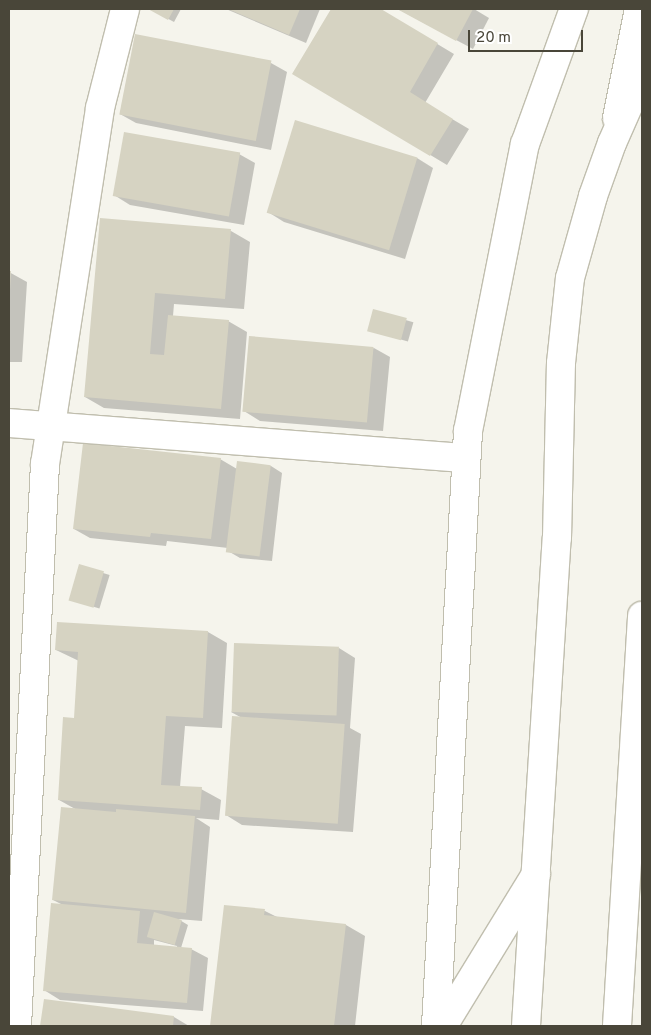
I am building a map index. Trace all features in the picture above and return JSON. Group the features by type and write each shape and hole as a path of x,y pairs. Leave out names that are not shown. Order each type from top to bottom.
{"street":[{"path":"17,1026 46,464 100,108 125,9"},
{"path":"436,1026 468,431 525,144 574,9"},
{"path":"612,143 639,9"},
{"path":"526,1026 557,538 562,363 570,278 592,196 612,143 642,75"},
{"path":"9,423 466,458"},
{"path":"617,1026 642,616"},
{"path":"443,1026 536,874"}],"building":[{"path":"148,9 174,9 168,20"},
{"path":"228,9 300,9 289,35"},
{"path":"331,9 381,9 438,43 410,92 453,119 430,156 292,74"},
{"path":"397,9 473,9 456,41"},
{"path":"135,34 271,61 256,141 119,114"},
{"path":"295,120 417,157 389,250 267,213"},
{"path":"124,132 240,152 229,217 113,196"},
{"path":"100,218 231,229 225,299 155,293 150,354 164,355 168,315 229,320 221,409 84,397"},
{"path":"9,271 11,271 10,290 9,290"},
{"path":"373,309 407,318 401,340 367,331"},
{"path":"249,336 374,347 367,423 242,412"},
{"path":"83,443 221,458 211,539 151,533 150,537 73,529"},
{"path":"237,461 271,465 260,556 226,552"},
{"path":"79,564 104,571 94,608 69,601"},
{"path":"57,622 208,631 203,718 166,716 161,785 202,787 200,810 58,800 63,717 74,718 78,652 55,650"},
{"path":"234,643 339,647 337,716 232,712"},
{"path":"232,716 345,724 338,824 225,816"},
{"path":"61,807 116,812 116,809 195,816 186,913 52,900"},
{"path":"51,903 140,911 137,943 192,948 187,1003 43,991"},
{"path":"224,905 265,909 264,915 346,924 334,1026 210,1026"},
{"path":"154,912 182,920 175,945 147,937"},
{"path":"44,999 174,1016 173,1026 40,1026"}]}
